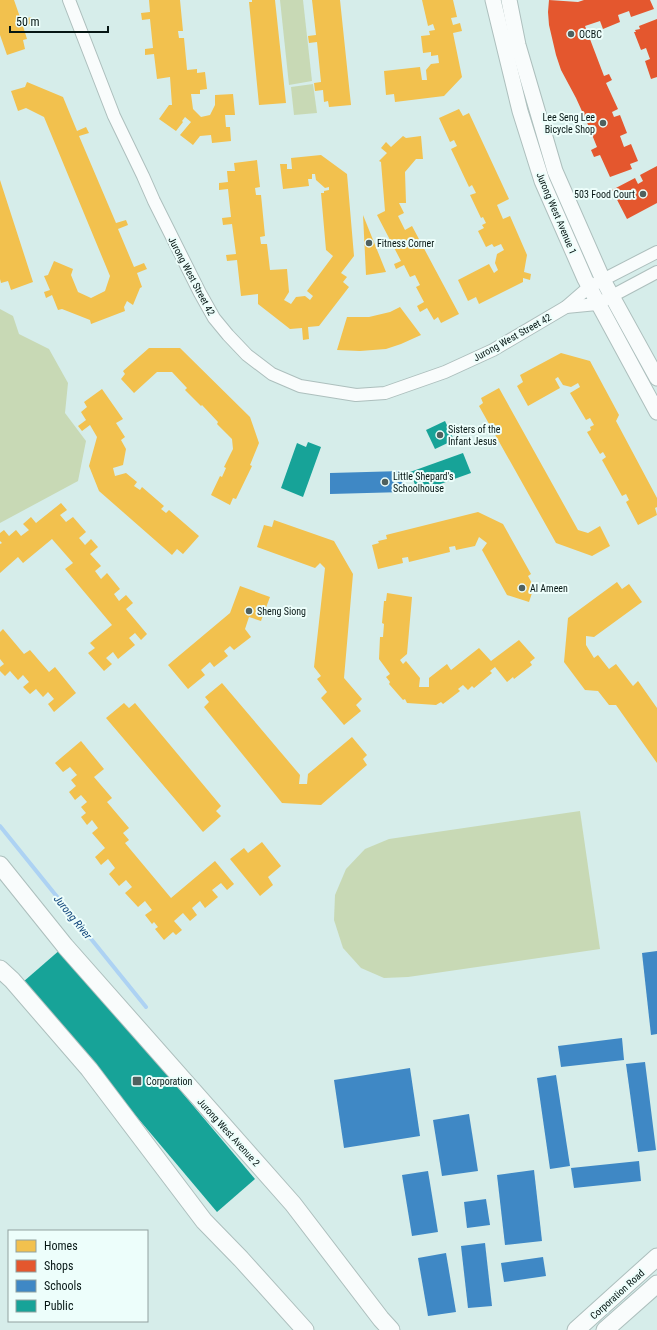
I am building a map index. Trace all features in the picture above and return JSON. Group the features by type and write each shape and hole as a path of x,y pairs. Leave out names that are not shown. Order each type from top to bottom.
{"main road":[{"name":"Jurong West Avenue 2","path":"0,865 65,946 292,1204 380,1319 391,1330"},
{"path":"0,969 12,980 89,1069 204,1221 305,1330"},
{"name":"Corporation Road","path":"576,1330 657,1258"},
{"name":"Corporation Road","path":"605,1330 657,1284"}],"street":[{"name":"Jurong West Street 42","path":"69,0 114,116 200,293 214,318 228,335 247,355 272,374 300,386 329,392 356,395 385,393 445,372 487,353 566,307 589,287 657,252"},
{"name":"Jurong West Avenue 1","path":"493,0 520,111 542,181 597,304 657,412"},
{"name":"Jurong West Avenue 1","path":"509,0 518,45 555,171 603,280 657,378"},
{"name":"Jurong West Street 42","path":"566,307 597,304 657,272"}],"green space":[{"path":"280,0 303,0 312,81 289,85"},
{"path":"313,84 317,113 294,115 291,87"},
{"path":"0,309 13,316 19,334 49,349 68,383 65,413 86,441 78,481 0,523"},
{"path":"580,811 600,949 408,977 384,978 361,968 343,948 334,920 335,895 346,869 365,849 389,839"}],"building: Homes":[{"path":"0,0 14,0 21,20 31,17 33,23 23,26 27,39 23,40 25,49 7,55 0,35"},
{"path":"149,0 180,0 183,31 178,31 179,38 184,38 187,70 197,69 197,73 205,72 207,89 200,90 200,94 191,94 193,109 201,117 210,115 215,105 215,95 233,94 235,115 225,115 226,127 230,127 231,141 212,143 211,135 200,136 193,145 180,135 191,122 185,117 176,131 159,119 169,105 172,105 170,77 157,79 154,54 145,55 145,49 153,48 150,19 142,20 141,13 150,12"},
{"path":"252,0 275,0 286,103 259,105 249,2 252,2"},
{"path":"312,0 340,0 351,105 329,107 328,101 324,102 323,90 315,91 314,83 321,82 317,42 309,43 308,36 316,35"},
{"path":"422,0 453,0 457,17 451,18 453,25 460,23 462,31 453,33 462,77 444,96 395,102 394,94 386,95 384,71 420,67 422,80 427,80 426,70 431,64 439,63 438,55 431,56 431,52 423,53 421,36 430,35 429,31 435,30 433,24 428,26"},
{"path":"27,82 63,97 77,131 86,127 89,133 79,136 116,223 126,220 128,225 118,229 134,267 144,263 147,269 137,273 142,287 140,288 133,305 127,301 124,307 125,311 91,324 90,320 62,309 58,310 52,295 46,298 44,292 50,290 44,276 48,275 54,261 73,269 71,275 78,292 91,298 105,291 110,276 44,117 26,108 18,111 11,91 25,87"},
{"path":"459,109 463,116 469,113 509,199 497,205 503,219 510,216 527,255 524,272 531,274 530,280 523,278 523,282 479,304 476,297 468,301 458,280 489,264 494,273 498,270 495,263 497,254 504,250 501,244 494,247 492,244 486,247 478,231 484,228 482,225 486,223 483,217 481,218 470,195 476,193 472,185 469,187 451,149 457,146 454,140 450,142 439,118"},
{"path":"403,136 406,138 421,136 423,159 416,159 405,172 406,203 399,203 404,213 398,216 405,230 412,226 459,314 441,323 438,317 434,320 427,308 420,312 417,306 424,302 416,287 420,285 415,275 410,277 404,265 396,269 394,264 401,261 377,215 385,211 381,162 379,161 387,153 381,148 386,142 391,147"},
{"path":"321,155 347,174 354,256 341,273 347,277 343,282 349,287 319,326 308,327 309,339 303,340 302,328 290,329 258,304 258,294 241,296 237,260 227,261 226,255 236,254 232,224 223,225 222,218 231,217 228,189 219,190 219,183 228,182 227,171 235,171 234,163 257,160 260,187 255,188 256,195 261,195 265,236 260,237 261,244 267,244 270,270 287,269 289,292 284,300 291,304 296,297 305,296 310,300 313,296 307,291 333,256 326,250 321,193 329,190 329,187 325,188 316,180 315,174 312,174 312,179 308,179 309,186 283,189 280,164 287,164 287,169 292,169 291,158"},
{"path":"0,180 33,282 11,290 8,281 1,283 0,279"},
{"name":"Fitness Corner","path":"363,215 386,272 366,275"},
{"path":"400,307 421,335 386,349 360,351 337,350 347,317 369,317 390,312"},
{"path":"149,348 180,348 250,417 259,443 250,465 252,466 236,499 233,498 230,505 211,495 220,476 222,477 226,468 224,467 233,449 232,439 217,424 218,422 185,390 187,388 172,372 157,372 134,393 121,379 125,374 123,371"},
{"path":"561,353 590,361 619,415 616,421 657,498 657,507 655,508 657,515 638,525 626,502 629,500 626,494 622,496 602,460 606,457 603,452 600,454 587,432 591,430 590,427 594,425 590,418 586,420 570,393 580,387 578,383 571,387 563,385 558,377 555,379 560,388 528,406 517,386 523,382 520,375"},
{"path":"499,388 578,530 588,533 600,526 610,546 592,556 556,543 479,406 483,403 481,398"},
{"path":"102,389 123,419 116,423 125,437 121,440 126,449 123,465 113,468 115,476 126,473 137,482 134,486 140,490 142,487 164,506 161,509 166,513 169,510 199,536 183,554 177,549 172,555 99,491 89,466 97,437 90,425 82,431 78,426 86,420 81,412 87,407 84,402"},
{"path":"61,503 67,510 60,515 66,522 73,517 86,532 79,538 85,545 91,539 98,547 90,554 101,566 95,571 101,579 107,573 120,589 114,594 119,601 126,595 133,603 126,609 147,634 141,640 135,633 129,638 135,645 118,659 113,652 106,658 112,664 104,671 88,653 95,648 90,643 112,625 65,569 73,563 52,539 23,563 18,557 0,573 0,544 2,543 0,541 0,533 4,530 9,536 16,530 21,536 29,530 23,524 31,517 36,523"},
{"path":"478,512 503,524 531,574 528,576 534,587 529,602 507,595 482,550 487,543 479,537 475,546 456,550 455,546 449,547 450,552 409,562 408,557 402,558 403,563 378,569 372,545 379,543 378,541 387,539 386,535"},
{"path":"274,520 334,541 353,574 344,678 362,699 356,705 361,711 344,725 321,698 327,692 317,679 321,676 314,667 325,568 320,563 315,568 257,547 264,525 272,527"},
{"path":"617,582 622,589 629,584 642,602 594,637 586,636 586,645 594,658 598,655 609,669 616,664 633,686 638,681 657,708 657,763 616,705 609,705 598,691 585,690 564,662 568,618"},
{"path":"240,586 270,597 261,621 249,617 245,629 251,637 234,650 230,646 224,651 228,656 214,667 210,662 201,670 205,675 188,689 168,665 230,613"},
{"path":"387,593 412,597 407,654 400,660 403,664 406,661 420,678 419,687 429,687 429,678 447,664 451,670 479,648 491,661 519,640 535,658 530,662 532,665 514,679 513,677 507,682 495,667 490,671 492,673 474,688 472,686 468,690 463,685 458,689 460,691 443,704 441,702 436,705 407,703 405,699 403,700 389,684 390,682 386,677 390,674 379,659 380,637 383,637 384,624 382,623 384,601 386,601"},
{"path":"3,629 24,654 30,650 49,672 55,667 76,693 54,712 48,704 54,699 48,692 43,697 36,689 30,694 23,687 29,682 23,675 18,680 10,671 5,676 0,671 0,667 4,664 0,659 0,632"},
{"path":"222,683 300,775 299,784 307,784 308,774 352,737 367,755 363,759 367,765 321,805 282,803 204,707 209,702 205,697"},
{"path":"124,703 129,708 135,703 221,806 216,811 221,816 203,832 106,718"},
{"path":"81,741 104,769 94,777 112,798 107,802 129,828 123,833 129,840 125,843 171,898 215,861 234,884 227,890 221,883 212,890 218,897 205,908 200,901 192,908 197,915 190,921 183,913 174,921 182,930 176,935 173,932 164,940 155,929 158,927 154,922 152,924 145,915 152,910 145,901 138,907 125,893 132,887 126,880 119,886 109,874 115,868 108,859 101,865 95,857 105,848 92,833 98,828 92,820 87,825 81,817 86,813 81,807 87,802 81,795 75,800 69,792 76,786 71,780 77,775 70,767 63,772 55,763"},
{"path":"262,842 281,866 268,877 273,885 260,896 230,859 244,848 248,853"}],"building: Shops":[{"path":"549,0 578,2 584,0 650,0 654,9 631,17 629,11 618,15 620,22 603,29 600,21 585,26 604,76 609,74 612,80 606,83 618,109 612,112 614,117 620,115 627,133 620,136 624,147 631,144 638,161 630,164 632,169 610,177 600,155 594,157 591,150 597,147 576,98 561,70 556,55 549,25"},
{"path":"657,19 657,77 651,79 645,61 650,59 646,48 641,50 634,32 636,32 635,30 640,29 639,26"},
{"path":"657,166 657,203 627,219 612,190 635,178 638,184 643,181 640,175"}],"building: Schools":[{"path":"403,471 404,492 330,494 330,473"},
{"path":"657,951 657,1034 651,1035 642,953"},
{"path":"622,1038 624,1060 561,1067 558,1046"},
{"path":"645,1062 656,1150 638,1152 626,1064"},
{"path":"410,1068 420,1136 344,1148 334,1080"},
{"path":"556,1075 570,1166 550,1169 537,1078"},
{"path":"469,1114 478,1171 442,1176 433,1120"},
{"path":"639,1161 641,1181 574,1188 571,1168"},
{"path":"534,1170 542,1241 505,1245 497,1175"},
{"path":"428,1171 438,1232 412,1236 402,1175"},
{"path":"486,1199 490,1225 467,1228 464,1202"},
{"path":"485,1243 492,1306 468,1308 461,1246"},
{"path":"446,1253 456,1312 428,1316 418,1258"},
{"path":"543,1257 546,1276 504,1282 501,1263"}],"building: Public":[{"name":"Sisters of the Infant Jesus","path":"445,421 454,440 435,449 426,430"},
{"path":"308,442 321,447 303,497 281,488 297,443 306,447"},
{"path":"463,453 471,473 418,492 410,472"},
{"path":"61,949 255,1179 217,1212 23,982"}],"waterway":[{"name":"Jurong River","path":"0,826 146,1007"}],"place":[{"name":"OCBC","path":"571,34"},
{"name":"Lee Seng Lee Bicycle Shop","path":"603,123"},
{"name":"503 Food Court","path":"643,194"},
{"name":"Fitness Corner","path":"369,243"},
{"name":"Sisters of the Infant Jesus","path":"440,435"},
{"name":"Little Shepard's Schoolhouse","path":"385,482"},
{"name":"Al Ameen","path":"522,588"},
{"name":"Sheng Siong","path":"249,611"},
{"name":"Corporation","path":"137,1081"}]}
